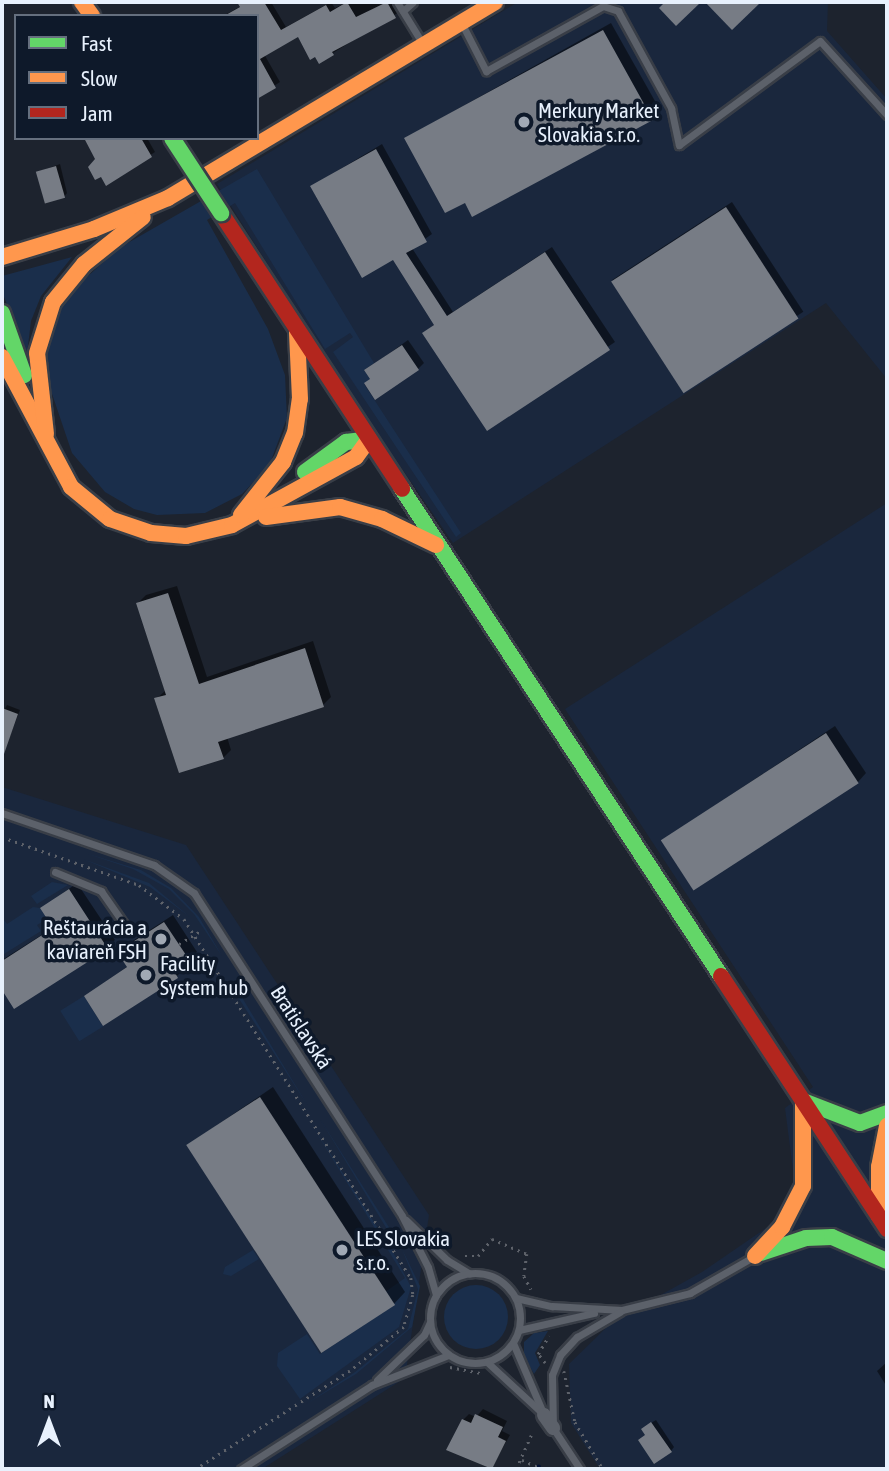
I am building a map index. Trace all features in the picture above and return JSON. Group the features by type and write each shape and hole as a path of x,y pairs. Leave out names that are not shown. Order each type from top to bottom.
{"main road":[{"path":"48,452 37,354 53,302 84,264 167,198 495,2"},
{"path":"173,140 436,545 883,1223"},
{"path":"2,257 94,229 167,198"},
{"path":"2,313 48,452"},
{"path":"232,525 275,474 295,433 300,399 297,332"},
{"path":"2,357 48,452"},
{"path":"2,389 83,500 123,525 151,533 186,536 293,510 340,507 382,520 436,545"},
{"path":"232,525 346,442 369,439"},
{"path":"803,1101 860,1123 887,1113"},
{"path":"755,1256 782,1227 803,1186 803,1101"},
{"path":"883,1223 879,1167 887,1126"},
{"path":"755,1256 806,1238 832,1237 854,1243 887,1261"}],"street":[{"path":"544,1415 553,1428"}],"lane":[{"path":"397,2 423,45"},
{"path":"403,11 413,2"},
{"path":"461,22 486,71 603,6 618,11 671,108 679,145 820,41 887,116"},
{"name":"Bratislavská","path":"2,813 154,865 194,893 402,1216"},
{"path":"55,872 101,891 129,932"},
{"path":"402,1216 447,1260 470,1273 501,1280 516,1298 519,1330 513,1343 487,1362 467,1363 448,1355 433,1334 430,1322"},
{"path":"372,1385 424,1335 436,1295 428,1267 402,1216"},
{"path":"519,1330 598,1311 622,1310 690,1293 755,1256"},
{"path":"436,1295 456,1276 470,1273"},
{"path":"516,1298 598,1311"},
{"path":"580,1469 553,1428 550,1388 560,1355 577,1337 622,1310"},
{"path":"513,1343 544,1415"},
{"path":"241,1469 372,1385 448,1355"},
{"path":"487,1362 544,1415"}],"path":[{"path":"2,838 139,885 168,904 194,935 395,1249 414,1291 404,1327 365,1359 196,1469"},
{"path":"179,944 202,930"},
{"path":"458,1253 478,1256 495,1239 527,1254 524,1276 537,1292"},
{"path":"544,1363 538,1354 551,1332"},
{"path":"442,1366 486,1374"},
{"path":"569,1376 575,1422 603,1469"},
{"path":"559,1377 559,1385"},
{"path":"516,1469 531,1436"},
{"path":"521,1460 538,1467"}],"shaded area":[{"path":"518,2 828,2 827,31 887,99 887,379 826,303 453,543 339,377 217,184"},
{"path":"257,169 374,363 364,370 370,379 364,384 461,533 456,537 333,352 353,337 350,333 325,349 235,203 207,220 268,329 285,375 287,418 269,466 242,494 205,513 157,515 134,509 105,492 72,453 48,382 46,349 67,295 119,248"},
{"path":"72,257 41,296 31,321 27,354 2,292 2,276"},
{"path":"887,503 887,1469 600,1469 571,1423 569,1364 612,1322 702,1272 785,1215 794,1178 785,1108 813,1087 565,709"},
{"path":"2,787 186,845 429,1215 405,1378 262,1469 2,1469"},
{"path":"85,853 141,870 171,888 199,917 222,956 194,914 169,889 133,869"},
{"path":"83,859 149,883 190,917 150,887"},
{"path":"52,882 68,885 37,904 31,896"},
{"path":"33,907 40,908 47,919 37,925 41,931 4,954 2,917 7,924"},
{"path":"234,991 238,991 308,1106"},
{"path":"84,996 103,1027 79,1041 60,1011"},
{"path":"320,1119 399,1243 396,1244"},
{"path":"312,1125 392,1250 411,1287 399,1327 300,1399 277,1366 278,1353 307,1334 320,1354 393,1306 385,1292 405,1278"},
{"path":"402,1249 420,1286 412,1327 356,1374 306,1404 355,1372 408,1329 418,1289"},
{"path":"253,1250 259,1259 231,1276 223,1274 225,1267"},
{"path":"476,1285 494,1291 502,1299 508,1317 502,1335 494,1343 476,1349 458,1343 450,1335 444,1317 450,1299 458,1291"},
{"path":"548,1331 535,1353 540,1365 534,1374 524,1356 524,1342 534,1333"}],"building":[{"path":"237,2 264,2 281,30 326,5 330,12 347,2 356,17 387,2 396,18 332,52 334,55 319,64 315,57 310,60 298,37 260,59 276,88 259,98 259,14 228,14 240,7"},
{"path":"665,2 701,2 676,26 659,8"},
{"path":"705,2 761,2 732,30"},
{"name":"Merkury Market Slovakia s.r.o.","path":"603,30 653,120 472,217 465,203 445,213 404,138"},
{"path":"85,140 142,140 152,157 106,186 101,177 95,180 88,167 95,159"},
{"path":"376,149 427,242 406,253 447,316 545,252 610,350 487,431 422,333 434,325 393,260 362,278 310,186"},
{"path":"56,166 65,198 45,204 36,172"},
{"path":"726,207 798,319 684,393 611,282"},
{"path":"402,345 419,370 375,400 364,383 370,379 364,370"},
{"path":"168,593 199,684 305,648 324,707 218,742 224,759 179,773 154,698 166,695 136,603"},
{"path":"2,708 18,714 4,754 2,753"},
{"path":"826,733 859,783 693,891 661,840"},
{"path":"69,889 108,949 14,1009 2,990 2,961 53,928 40,908"},
{"name":"Facility System hub","path":"164,922 190,961 174,971 178,978 103,1026 84,996 127,967 117,952"},
{"path":"260,1097 395,1305 321,1353 186,1145"},
{"path":"475,1414 503,1427 498,1437 506,1441 492,1469 446,1450 462,1419 471,1423"},
{"path":"651,1422 672,1452 654,1464 638,1440 645,1435 641,1429"}],"traffic: fast":[{"path":"173,140 221,213"},
{"path":"2,313 24,375"},
{"path":"305,472 346,442 369,439"},
{"path":"402,489 721,976"},
{"path":"803,1101 860,1123 887,1113"},
{"path":"761,1253 806,1238 832,1237 887,1261"}],"traffic: slow":[{"path":"82,2 91,14"},
{"path":"2,257 94,229 168,198 495,2"},
{"path":"46,434 37,353 53,302 84,264 143,217"},
{"path":"241,515 283,462 295,433 300,399 297,332"},
{"path":"2,357 71,487 110,519 151,533 186,536 232,525 356,457 369,439"},
{"path":"266,517 340,507 382,519 436,545"},
{"path":"755,1256 782,1227 803,1186 803,1101"},
{"path":"879,1216 879,1167 887,1126"}],"traffic: jam":[{"path":"221,213 402,489"},
{"path":"721,976 887,1229"}],"place":[{"name":"Merkury Market Slovakia s.r.o.","path":"524,122"},
{"name":"Reštaurácia a kaviareň FSH","path":"161,939"},
{"name":"Facility System hub","path":"146,975"},
{"name":"LES Slovakia s.r.o.","path":"342,1250"}]}
